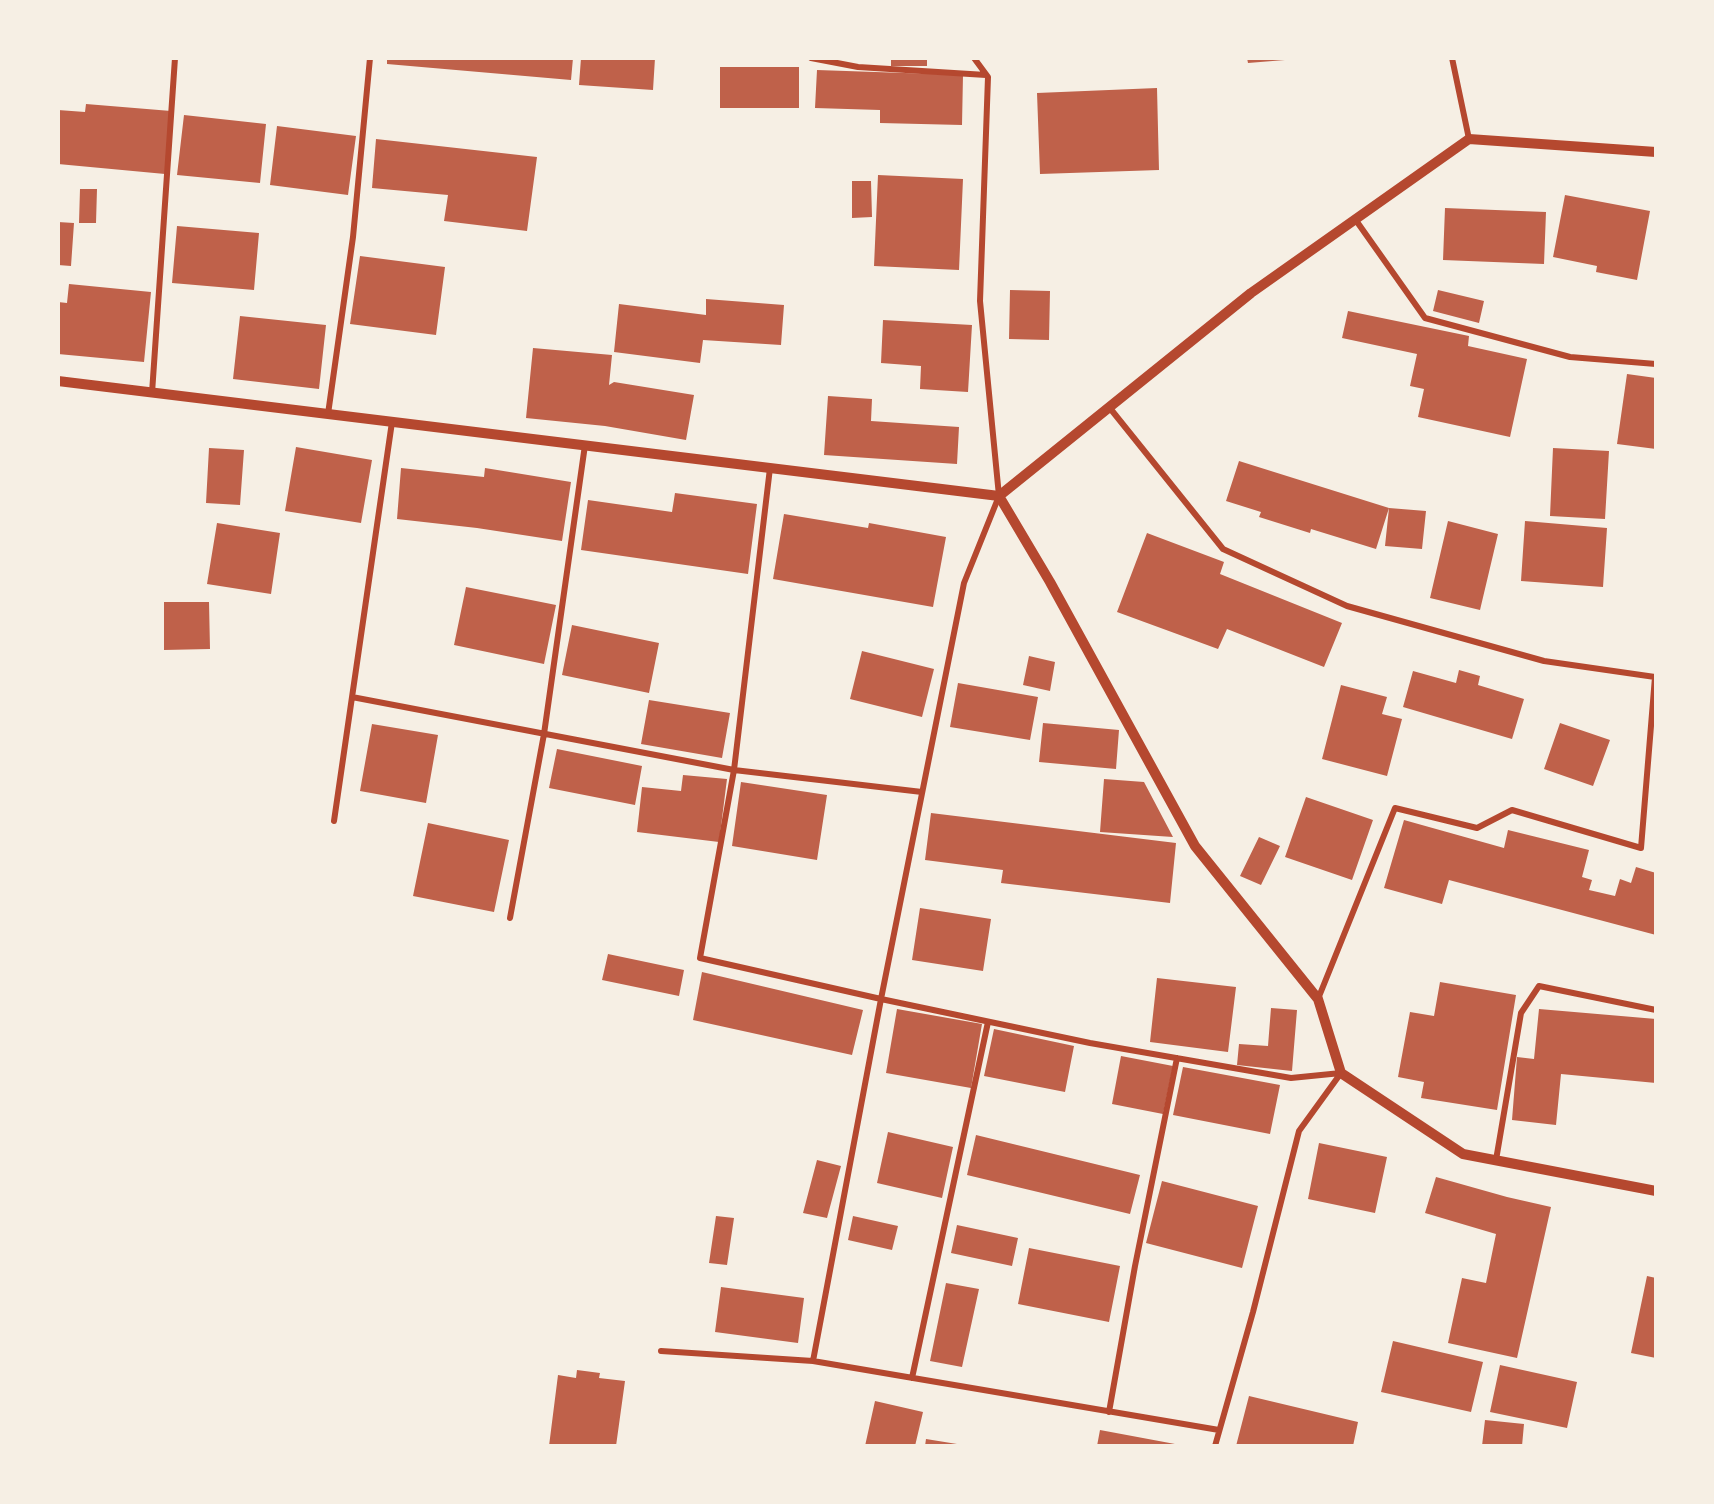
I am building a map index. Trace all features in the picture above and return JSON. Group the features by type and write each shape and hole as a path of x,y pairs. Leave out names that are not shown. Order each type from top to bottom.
{"street":[{"path":"152,393 175,58"},
{"path":"328,414 353,237 370,58"},
{"path":"812,58 858,67 986,75"},
{"path":"974,58 986,75 980,301 999,496 1050,582 1196,846 1318,999 1341,1073 1463,1154 1656,1191"},
{"path":"1452,58 1469,139"},
{"path":"813,1360 881,999 964,583 999,496 1251,293 1469,139 1656,152"},
{"path":"1355,219 1425,318 1570,357 1656,364"},
{"path":"58,381 999,496"},
{"path":"1109,407 1223,549 1347,606 1544,661 1655,677 1652,759 1641,848 1512,810 1477,828 1395,808 1318,999"},
{"path":"334,821 392,422"},
{"path":"510,918 544,734 585,445"},
{"path":"770,468 734,770 700,958 1090,1043 1291,1078 1341,1073"},
{"path":"352,698 734,770 922,792"},
{"path":"1496,1160 1521,1013 1539,986 1656,1010"},
{"path":"912,1378 988,1022"},
{"path":"1109,1412 1135,1266 1177,1058"},
{"path":"1215,1446 1253,1312 1299,1131 1341,1073"},
{"path":"661,1351 813,1360 1219,1431"}],"building":[{"path":"387,58 573,58 571,80 387,64"},
{"path":"581,58 655,58 653,90 579,85"},
{"path":"891,58 927,58 927,66 891,66"},
{"path":"1247,58 1285,58 1285,60 1248,63"},
{"path":"720,67 799,67 799,108 720,108"},
{"path":"817,70 963,75 962,125 880,123 880,110 815,108"},
{"path":"1157,88 1159,170 1040,174 1037,93"},
{"path":"86,104 171,111 165,174 58,164 58,110 85,112"},
{"path":"184,115 266,124 260,183 177,175"},
{"path":"277,126 356,136 348,195 270,185"},
{"path":"376,139 537,157 527,231 444,221 448,195 372,188"},
{"path":"878,175 963,179 959,270 874,266"},
{"path":"852,181 871,181 872,217 852,218"},
{"path":"80,189 97,189 96,223 79,223"},
{"path":"1565,195 1650,211 1637,280 1596,272 1597,266 1553,257"},
{"path":"1445,208 1546,212 1544,264 1443,260"},
{"path":"58,222 74,223 71,266 58,265"},
{"path":"177,226 259,233 254,290 172,283"},
{"path":"360,256 445,267 436,335 350,324"},
{"path":"69,284 151,292 144,362 58,354 58,302 67,303"},
{"path":"1010,290 1050,291 1049,340 1009,339"},
{"path":"1438,290 1484,301 1479,323 1433,311"},
{"path":"706,299 784,305 781,345 703,340 700,363 614,352 619,304 706,315"},
{"path":"1348,311 1469,336 1468,346 1527,359 1510,437 1418,417 1424,389 1410,386 1417,354 1342,338"},
{"path":"240,316 326,325 319,389 233,379"},
{"path":"883,320 972,325 968,392 920,389 921,366 881,363"},
{"path":"533,348 612,355 609,385 614,382 694,395 686,440 605,426 526,418"},
{"path":"1627,374 1656,378 1656,449 1617,444"},
{"path":"828,396 872,399 871,421 959,427 957,464 824,455"},
{"path":"296,447 372,460 361,523 285,511"},
{"path":"209,448 244,450 240,505 206,503"},
{"path":"1553,448 1609,451 1605,519 1550,516"},
{"path":"1239,461 1389,508 1376,549 1311,529 1310,533 1259,517 1261,512 1226,501"},
{"path":"401,468 484,477 485,468 571,482 562,541 397,519"},
{"path":"675,493 757,504 748,574 581,550 588,500 672,512"},
{"path":"1389,508 1426,511 1422,549 1385,546"},
{"path":"784,514 868,528 869,523 946,537 933,607 773,579"},
{"path":"1448,521 1498,534 1480,610 1430,598"},
{"path":"1525,521 1607,528 1603,587 1521,581"},
{"path":"217,523 280,533 271,594 207,584"},
{"path":"1147,533 1224,562 1220,574 1342,623 1324,667 1227,629 1218,649 1117,612"},
{"path":"466,587 556,605 544,664 454,645"},
{"path":"164,602 209,602 210,649 164,650"},
{"path":"572,625 659,643 649,693 562,675"},
{"path":"862,651 934,669 922,717 850,699"},
{"path":"1029,656 1055,662 1050,691 1023,685"},
{"path":"1459,670 1480,676 1478,685 1524,699 1512,739 1403,707 1413,671 1456,683"},
{"path":"958,683 1038,697 1030,740 950,727"},
{"path":"1341,685 1387,697 1382,714 1402,719 1387,776 1322,759"},
{"path":"649,700 730,713 722,758 641,744"},
{"path":"1043,723 1119,730 1116,769 1039,762"},
{"path":"1560,723 1610,740 1593,786 1544,769"},
{"path":"372,724 438,735 426,803 360,791"},
{"path":"557,749 642,766 635,805 549,788"},
{"path":"683,775 727,779 719,842 637,832 642,787 681,791"},
{"path":"1104,779 1144,782 1173,837 1100,832"},
{"path":"741,782 827,795 817,860 732,846"},
{"path":"1306,797 1373,820 1352,880 1285,857"},
{"path":"931,813 1176,843 1170,903 1001,883 1003,870 925,860"},
{"path":"1404,820 1504,848 1508,830 1589,850 1582,877 1592,880 1589,890 1615,896 1620,879 1631,883 1636,867 1656,873 1656,935 1449,880 1442,904 1384,888"},
{"path":"428,823 509,840 494,912 413,896"},
{"path":"1259,837 1280,846 1261,885 1240,876"},
{"path":"920,908 991,919 983,971 912,960"},
{"path":"608,954 684,970 679,996 602,980"},
{"path":"702,972 863,1010 852,1055 693,1020"},
{"path":"1157,978 1236,987 1228,1052 1150,1042"},
{"path":"1440,982 1516,995 1497,1110 1421,1098 1424,1082 1398,1077 1410,1012 1434,1016"},
{"path":"1271,1008 1297,1010 1292,1071 1237,1065 1239,1044 1268,1046"},
{"path":"897,1009 982,1024 971,1088 886,1073"},
{"path":"1539,1009 1656,1019 1656,1083 1561,1074 1556,1125 1512,1120 1517,1057 1534,1059"},
{"path":"994,1029 1074,1046 1065,1092 984,1076"},
{"path":"1121,1056 1173,1066 1163,1114 1112,1104"},
{"path":"1183,1067 1280,1085 1270,1134 1173,1115"},
{"path":"888,1132 953,1147 942,1198 877,1183"},
{"path":"976,1135 1140,1175 1130,1214 967,1175"},
{"path":"1319,1143 1387,1157 1375,1213 1308,1199"},
{"path":"817,1160 841,1166 827,1218 803,1213"},
{"path":"1436,1177 1551,1207 1517,1358 1448,1343 1462,1278 1486,1283 1496,1234 1425,1213"},
{"path":"1162,1181 1258,1206 1242,1268 1146,1243"},
{"path":"716,1216 734,1218 727,1265 709,1263"},
{"path":"853,1216 898,1226 892,1250 848,1240"},
{"path":"957,1225 1018,1238 1012,1266 951,1253"},
{"path":"1029,1248 1120,1266 1109,1322 1018,1304"},
{"path":"1647,1276 1656,1278 1656,1358 1631,1353"},
{"path":"946,1283 979,1289 962,1367 930,1361"},
{"path":"721,1287 804,1298 798,1343 715,1332"},
{"path":"1393,1341 1483,1362 1471,1412 1381,1392"},
{"path":"1500,1365 1577,1382 1567,1428 1490,1412"},
{"path":"577,1370 600,1373 599,1378 625,1381 616,1446 549,1446 558,1375 576,1378"},
{"path":"1249,1396 1358,1422 1353,1446 1236,1446"},
{"path":"875,1401 923,1412 915,1446 865,1446"},
{"path":"1485,1420 1524,1424 1522,1446 1482,1446"},
{"path":"1100,1430 1175,1444 1175,1446 1097,1446"},
{"path":"926,1439 957,1444 957,1446 925,1446"}]}
